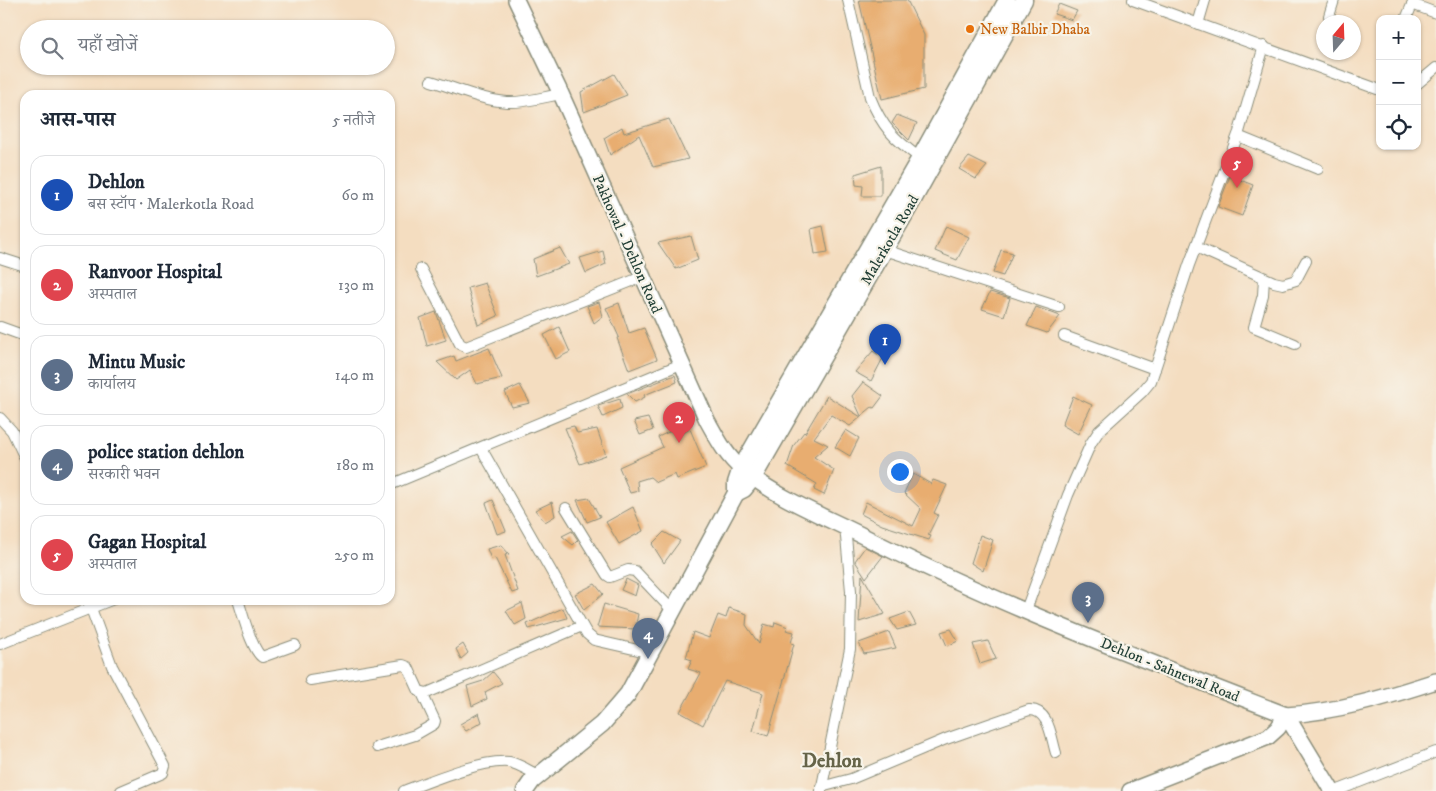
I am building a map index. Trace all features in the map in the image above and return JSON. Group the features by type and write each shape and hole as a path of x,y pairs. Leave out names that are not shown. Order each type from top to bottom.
{"main road":[{"name":"Malerkotla Road","path":"747,473 1007,0"},
{"name":"Malerkotla Road","path":"747,473 885,250 1024,0"},
{"path":"525,791 538,775 602,724 628,694 736,493 744,489 747,473"}],"street":[{"name":"Pakhowal - Dehlon Road","path":"516,0 561,94 681,364 722,447 747,473"},
{"path":"848,0 870,97 876,111 891,136 920,158"},
{"path":"1132,0 1264,46 1376,88"},
{"path":"1198,24 1205,0"},
{"path":"1328,15 1334,0"},
{"path":"1408,15 1413,2 1436,13"},
{"path":"1026,610 1065,504 1091,442 1105,425 1142,392 1151,381 1196,247 1238,136 1264,46"},
{"path":"1421,81 1436,68"},
{"path":"432,81 478,96 507,102 561,94"},
{"path":"1238,136 1318,169"},
{"path":"1196,247 1264,278 1283,284 1291,283 1299,276 1306,261"},
{"path":"885,250 1059,307"},
{"path":"0,258 20,264"},
{"path":"421,269 460,344 466,347 642,277"},
{"path":"1264,278 1263,295 1254,328 1295,344"},
{"path":"0,327 20,334"},
{"path":"1064,336 1155,369"},
{"path":"395,483 681,364"},
{"path":"0,418 12,431 20,448"},
{"path":"481,448 582,626 594,640 651,653"},
{"name":"Dehlon - Sahnewal Road","path":"747,473 779,494 922,566 1106,645 1286,715 1324,712 1399,694 1436,681"},
{"path":"566,508 606,575 610,577 628,570 635,571 673,611"},
{"path":"821,789 840,708 850,649 852,607 845,526"},
{"path":"0,644 88,605"},
{"path":"90,605 112,666 165,766 163,773 121,791"},
{"path":"240,605 254,648 259,655 262,657 295,645"},
{"path":"422,693 428,693 582,626"},
{"path":"310,680 403,665 408,667 436,721 415,735 377,747"},
{"path":"821,789 852,779 946,739 1029,710 1037,711 1044,715 1056,752"},
{"path":"1130,791 1268,737 1278,728 1286,715 1334,791 1436,752"},
{"path":"404,791 442,777 502,762 516,764 538,775"}],"building":[{"path":"859,0 907,0 924,35 924,89 882,99"},
{"path":"1059,4 1077,11 1072,20 1054,14"},
{"path":"614,74 627,95 584,112 581,92"},
{"path":"897,115 917,123 909,140 892,123"},
{"path":"669,119 688,159 653,167 639,135 610,155 604,138 622,127 624,133"},
{"path":"969,157 987,166 976,179 959,169"},
{"path":"881,166 881,196 862,196 863,186 856,185 855,174"},
{"path":"1230,176 1253,185 1242,216 1218,207"},
{"path":"823,226 828,252 815,254 811,229"},
{"path":"946,226 969,237 957,260 935,251"},
{"path":"691,236 698,260 676,269 658,243"},
{"path":"560,248 569,264 536,276 533,259"},
{"path":"1001,250 1013,253 1003,276 993,273"},
{"path":"603,251 606,264 586,273 580,258"},
{"path":"485,283 498,316 478,325 468,288"},
{"path":"990,292 1010,298 1004,316 982,309"},
{"path":"599,302 603,316 594,323 587,306"},
{"path":"619,303 629,333 644,328 657,359 629,370 617,338 619,337 606,308"},
{"path":"1036,307 1060,316 1047,333 1027,326"},
{"path":"436,312 446,340 427,346 420,318"},
{"path":"559,327 570,352 556,359 544,335"},
{"path":"489,348 502,378 477,384 470,370 456,380 437,362 454,356 456,361"},
{"path":"873,351 883,358 871,381 855,372"},
{"path":"675,375 677,382 644,395 645,397 635,402 627,394"},
{"path":"863,382 883,396 874,408 872,407 861,416 852,396"},
{"path":"520,385 530,403 512,407 505,392"},
{"path":"827,396 861,417 850,426 831,415 814,438 828,445 814,457 834,470 824,495 814,490 817,484 787,466 794,445 805,433"},
{"path":"1073,396 1092,405 1078,434 1062,425"},
{"path":"620,399 622,408 603,417 598,406"},
{"path":"648,418 653,430 640,435 634,421"},
{"path":"574,426 577,433 597,429 606,455 580,464 565,428"},
{"path":"690,429 706,467 677,479 675,474 656,482 650,477 637,481 638,491 630,493 619,467 663,447 658,437 673,430 676,436"},
{"path":"846,430 859,438 850,456 835,447"},
{"path":"913,474 931,484 933,480 947,485 934,513 938,515 928,535 931,536 929,540 882,525 861,514 866,502 913,526 921,509 904,493"},
{"path":"589,498 600,517 587,522 577,500"},
{"path":"493,500 506,531 497,534 486,503"},
{"path":"552,502 555,516 545,522 535,510"},
{"path":"633,507 643,531 619,544 606,522"},
{"path":"572,531 578,540 573,545 562,536"},
{"path":"664,532 680,541 664,563 652,544"},
{"path":"980,535 993,540 983,571 971,563"},
{"path":"501,545 509,554 505,555 518,591 512,593 495,558 491,559 487,549"},
{"path":"865,547 883,556 866,578 855,561"},
{"path":"862,575 885,614 859,622"},
{"path":"626,579 638,585 635,596 621,590"},
{"path":"595,584 603,594 584,610 575,594"},
{"path":"522,603 526,619 515,625 506,611"},
{"path":"604,604 638,614 635,629 597,627"},
{"path":"563,608 567,618 529,629 527,624"},
{"path":"729,608 747,614 746,625 759,644 764,624 774,627 775,622 788,627 786,630 794,632 791,643 794,644 768,736 753,731 763,693 725,681 703,725 680,712 701,673 688,669 692,660 686,658 693,632 709,638 718,615 726,618"},
{"path":"909,612 916,625 897,630 890,619"},
{"path":"951,629 958,641 947,646 941,632"},
{"path":"889,632 896,648 864,654 859,643"},
{"path":"988,641 996,659 980,664 973,644"},
{"path":"463,644 468,653 461,659 456,649"},
{"path":"493,672 502,683 485,692 487,699 472,706 467,686 483,681"},
{"path":"479,713 482,722 466,731 460,724"}],"place":[{"name":"New Balbir Dhaba","path":"970,29"},
{"name":"Gagan Hospital","path":"1237,188"},
{"name":"Dehlon","path":"885,365"},
{"name":"Ranvoor Hospital","path":"679,443"},
{"name":"Mintu Music","path":"1088,623"},
{"name":"police station dehlon","path":"648,659"}],"district":[{"name":"Dehlon","path":"832,761"}]}
